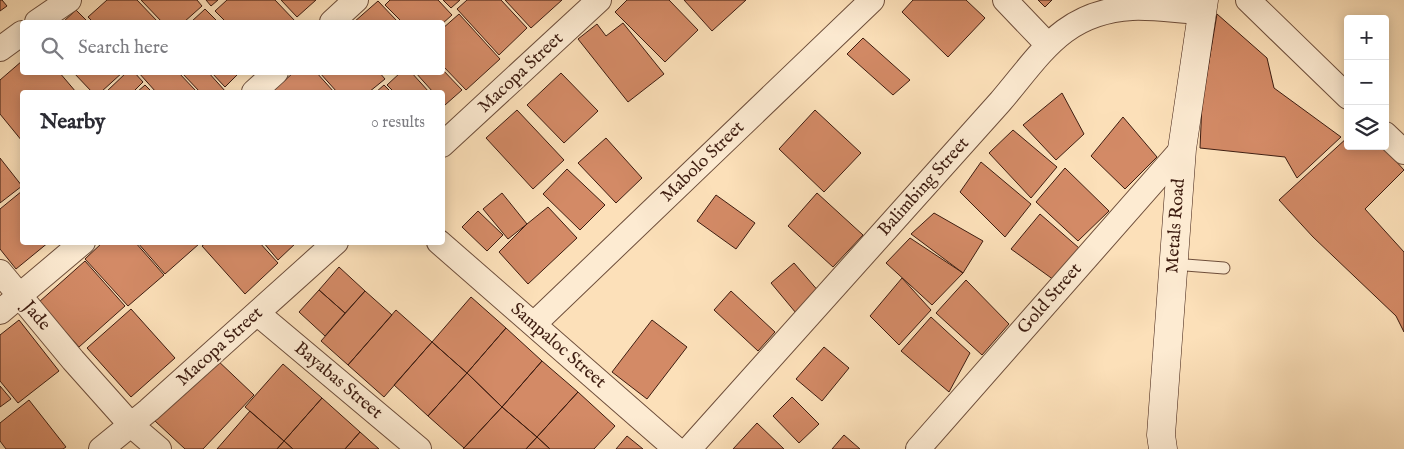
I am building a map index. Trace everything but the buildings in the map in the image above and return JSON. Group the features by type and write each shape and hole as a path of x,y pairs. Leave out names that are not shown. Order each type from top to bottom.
{"street":[{"path":"40,20 69,0"},
{"path":"334,20 356,0"},
{"name":"Macopa Street","path":"445,142 599,0"},
{"name":"Mabolo Street","path":"534,324 872,0"},
{"path":"1005,0 1048,45"},
{"path":"1248,0 1344,93"},
{"name":"Balimbing Street","path":"689,449 1000,102 1048,45 1069,26 1099,12 1134,8 1203,6"},
{"name":"Metals Road","path":"1157,444 1182,149 1203,6"},
{"path":"0,49 20,34"},
{"path":"256,90 273,75"},
{"path":"1389,138 1404,152"},
{"name":"Gold Street","path":"918,449 1182,149"},
{"path":"0,312 80,245"},
{"name":"Macopa Street","path":"101,449 131,425 333,245"},
{"name":"Sampaloc Street","path":"442,245 676,449"},
{"name":"Jade","path":"0,272 19,297 131,425 158,449"},
{"name":"Bayabas Street","path":"258,313 419,449"}],"lane":[{"path":"1173,264 1224,268"}]}
